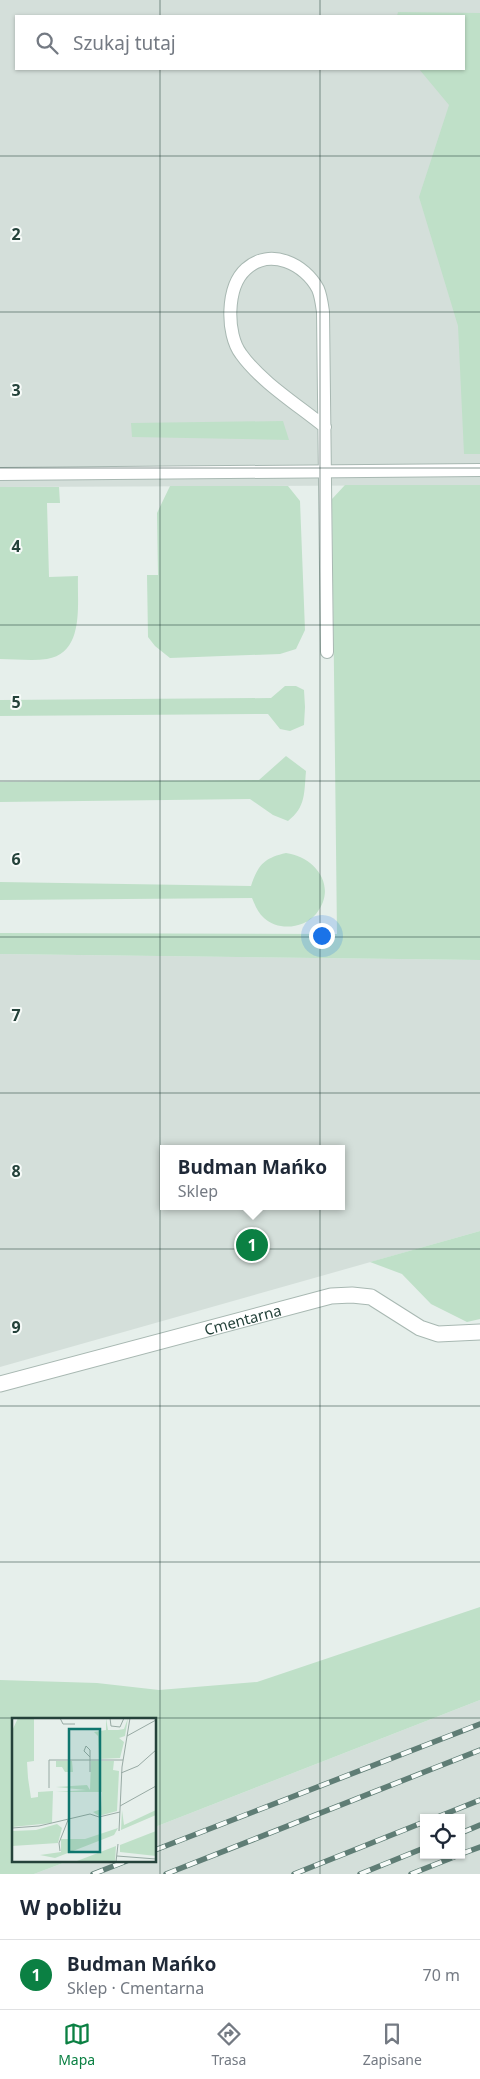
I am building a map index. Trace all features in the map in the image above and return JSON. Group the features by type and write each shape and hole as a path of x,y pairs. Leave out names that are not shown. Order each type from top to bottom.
{"street":[{"name":"Cmentarna","path":"0,1384 331,1296 352,1294 371,1297 420,1328 438,1334 480,1332"}],"lane":[{"path":"325,426 258,373 240,354 232,336 230,312 234,290 245,270 260,259 284,259 306,272 319,291 323,312 325,426 326,652"},
{"path":"0,474 480,470"}],"shaded area":[{"path":"0,0 480,0 480,485 0,487"},
{"path":"0,954 480,960 480,1231 0,1367"},
{"path":"480,1700 480,1874 34,1874 66,1862 156,1862 156,1827"}],"green space":[{"path":"398,12 480,13 480,454 464,454 458,326 419,197 449,105 420,70 465,70 465,15 397,15"},
{"path":"283,421 289,440 132,437 131,423"},
{"path":"345,485 480,485 480,960 0,954 0,933 337,934 332,499"},
{"path":"170,486 288,486 300,501 305,630 296,649 280,654 170,658 155,646 148,637 147,575 158,575 157,513"},
{"path":"0,487 59,487 60,503 47,503 49,577 78,576 78,613 73,637 68,647 59,655 47,659 0,659"},
{"path":"285,686 296,686 304,690 304,725 290,731 280,729 268,714 0,716 0,700 271,698"},
{"path":"286,756 306,771 301,805 294,816 288,821 273,815 250,799 0,802 0,782 259,780"},
{"path":"286,853 306,860 321,875 324,884 325,894 316,914 311,919 298,925 283,926 270,922 258,911 252,898 0,900 0,882 251,886 259,868 267,860"},
{"path":"480,1231 480,1319 467,1322 431,1304 402,1274 370,1262"},
{"path":"480,1607 480,1700 156,1827 156,1718 12,1718 12,1862 66,1862 34,1874 0,1874 0,1680 97,1683 159,1690 257,1682"}],"railway":[{"path":"156,1850 480,1724"},
{"path":"166,1874 480,1750"},
{"path":"445,1814 480,1800"},
{"path":"294,1874 420,1824"},
{"path":"465,1831 480,1825"},
{"path":"465,1853 480,1847"},
{"path":"360,1874 420,1850"},
{"path":"411,1874 449,1859"},
{"path":"93,1874 124,1862"}],"place":[{"name":"Budman Mańko","path":"252,1245"}]}
